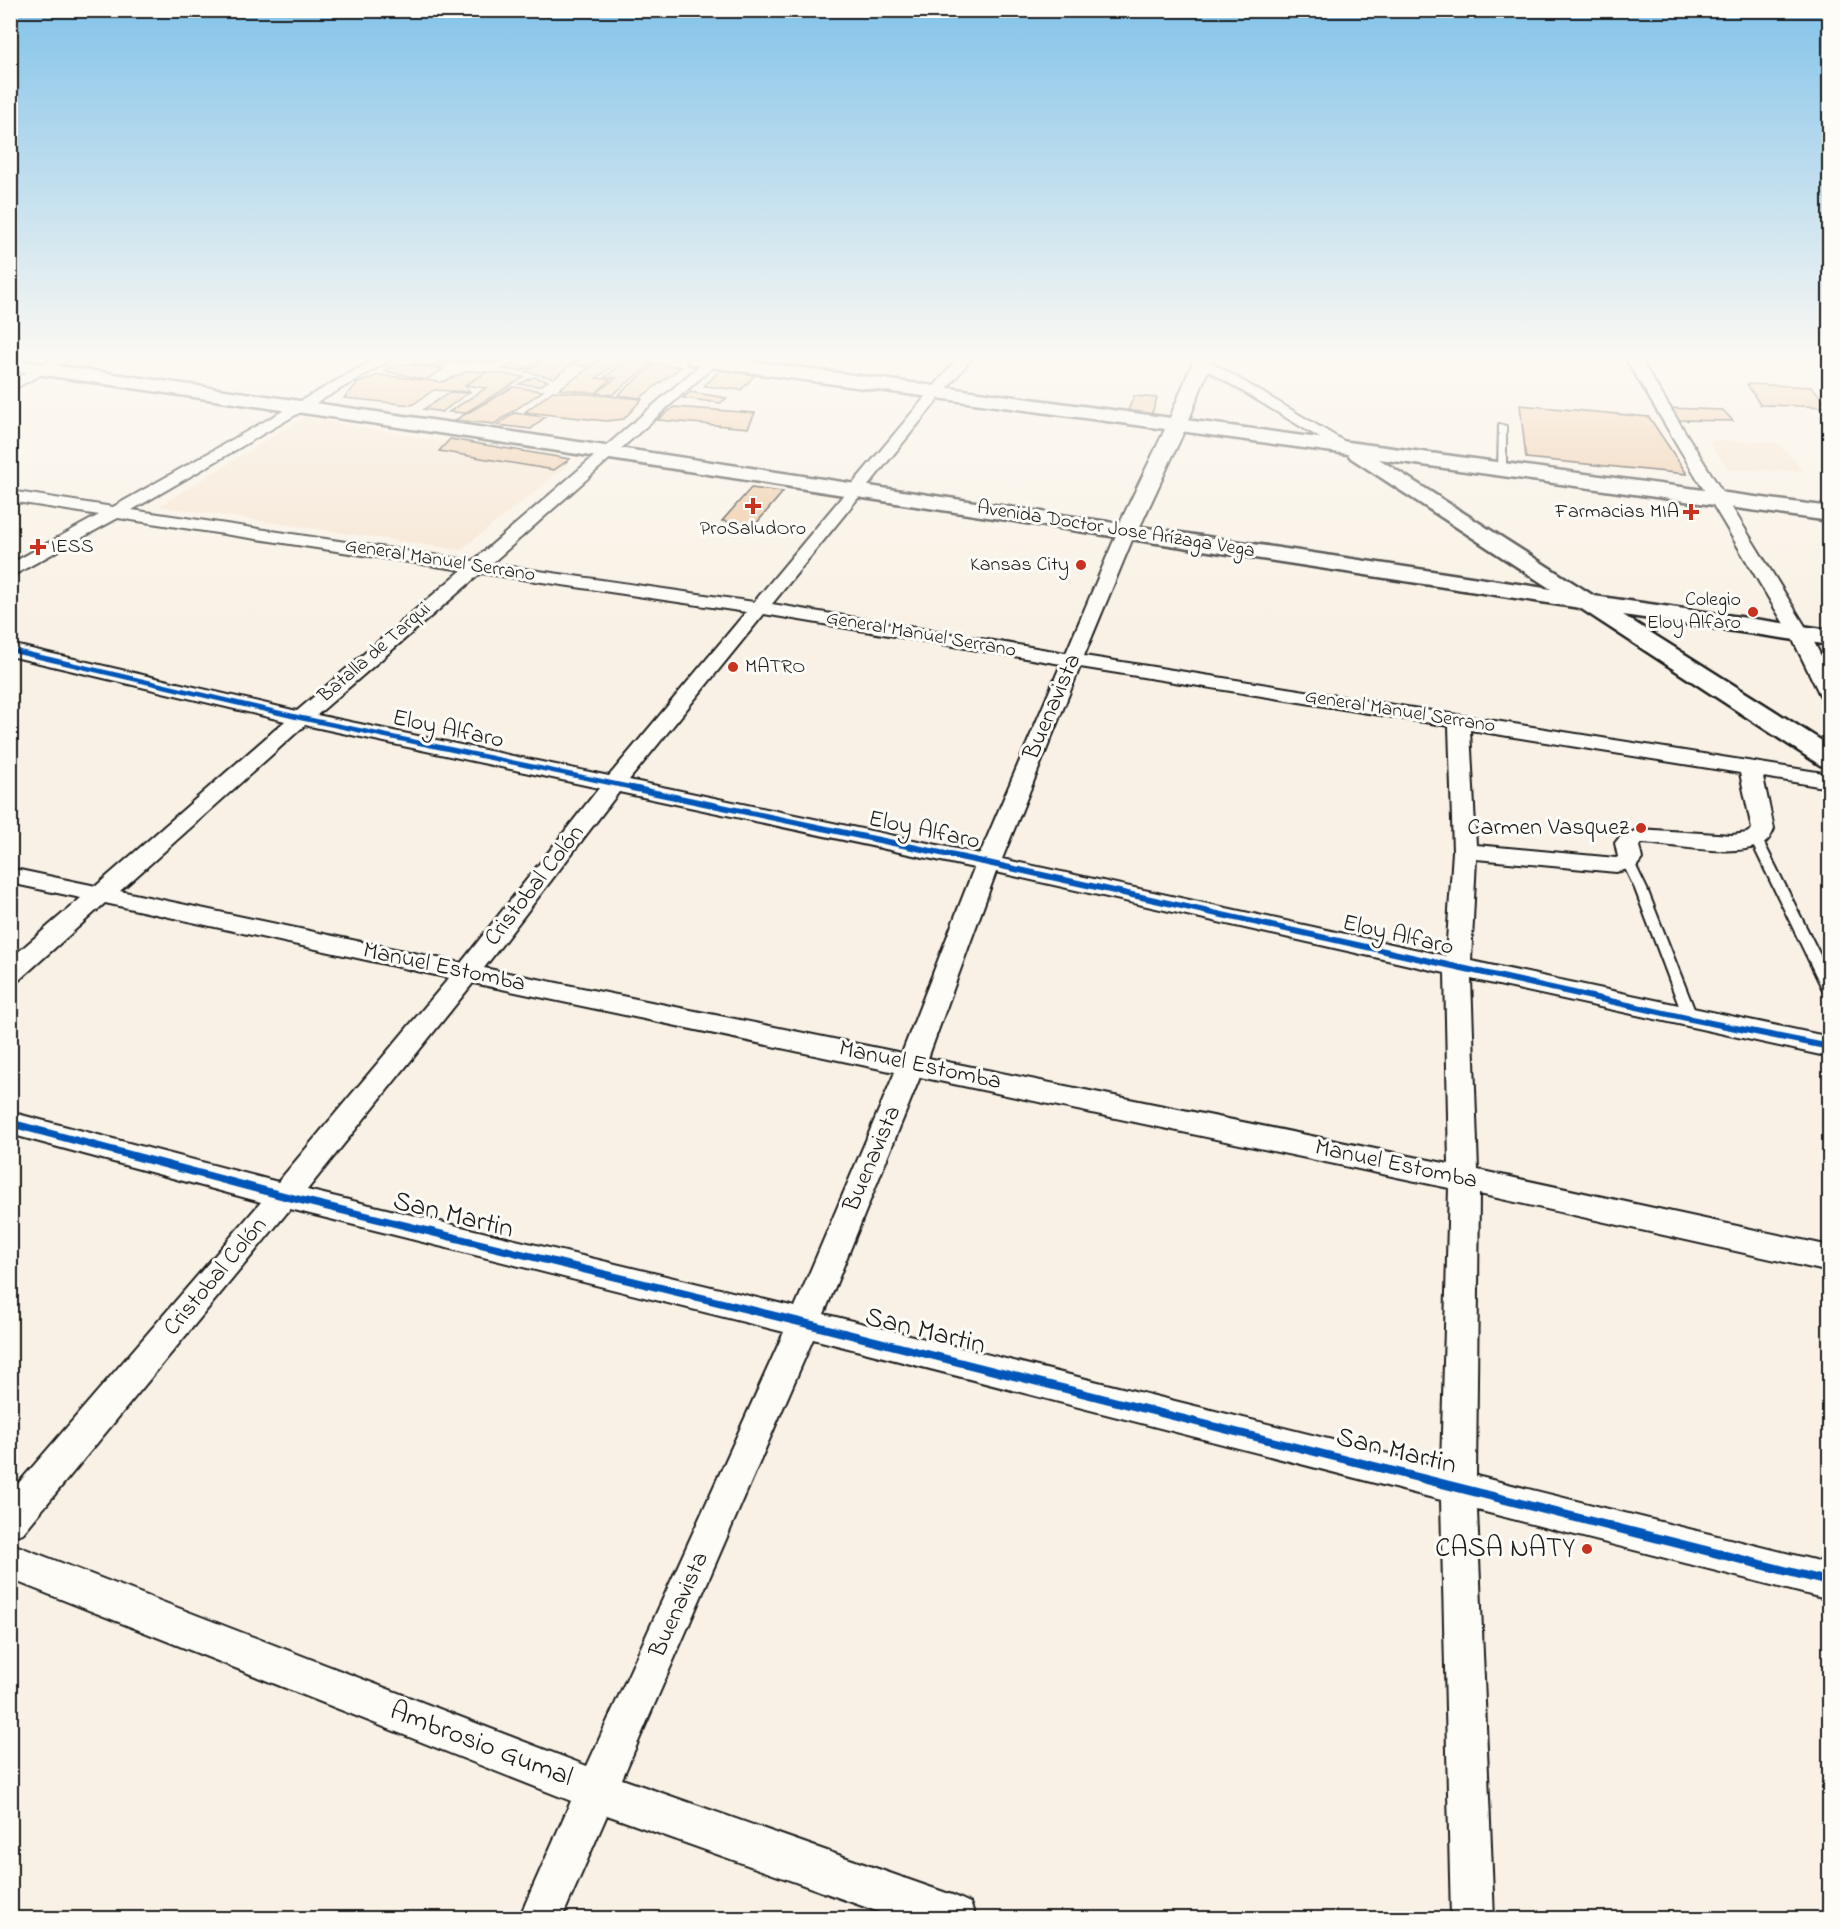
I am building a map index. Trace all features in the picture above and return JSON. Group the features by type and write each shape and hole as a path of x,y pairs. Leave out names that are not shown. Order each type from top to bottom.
{"main road":[{"name":"Avenida Doctor Jose Arízaga Vega","path":"584,449 1586,603 1830,638"},
{"path":"1351,449 1830,759"},
{"path":"1356,449 1830,514"}],"street":[{"path":"10,572 230,449"},
{"name":"Batalla de Tarqui","path":"10,974 474,567 614,449"},
{"name":"Cristobal Colón","path":"10,1521 284,1196 467,974 614,783 890,449"},
{"name":"Buenavista","path":"540,1918 804,1323 912,1064 988,863 1072,660 1126,533 1166,449"},
{"path":"1687,449 1800,634 1830,695"},
{"name":"General Manuel Serrano","path":"10,496 760,608 1830,781"},
{"name":"Eloy Alfaro","path":"10,650 301,718 988,863 1691,1019 1830,1047"},
{"path":"1459,721 1465,851 1458,968 1464,1179 1458,1490 1473,1918"},
{"path":"1465,851 1616,865 1628,862 1631,856 1626,843 1639,836 1739,841 1756,839 1761,835 1762,829 1750,768"},
{"name":"Manuel Estomba","path":"10,875 467,974 1464,1179 1830,1259"},
{"name":"San Martin","path":"10,1123 284,1196 804,1323 1458,1490 1830,1582"},
{"name":"Ambrosio Gumal","path":"10,1561 598,1791 955,1918"}],"lane":[{"path":"1502,449 1502,470"},
{"path":"1756,839 1830,990"},
{"path":"1628,862 1641,889 1691,1019"}],"shaded area":[{"path":"252,449 485,449 570,464 460,550 159,506"},
{"path":"1714,449 1784,449 1803,471 1728,470"}],"building":[{"path":"441,449 510,449 570,459 554,470 439,451"},
{"path":"1525,449 1670,449 1687,474 1526,458"},
{"name":"ProSaludOro","path":"751,488 783,492 755,525 722,521"}],"cycle path":[{"path":"10,650 301,718 988,863 1691,1019 1830,1047"},
{"path":"10,1123 284,1196 804,1323 1830,1582"}],"place":[{"name":"ProSaludOro","path":"753,506"},
{"name":"Farmacias MIA","path":"1691,512"},
{"name":"IESS","path":"38,547"},
{"name":"Kansas City","path":"1081,565"},
{"name":"Colegio Eloy Alfaro","path":"1753,612"},
{"name":"MATRO","path":"733,667"},
{"name":"Carmen Vasquez","path":"1641,828"},
{"name":"CASA NATY","path":"1587,1549"}]}
